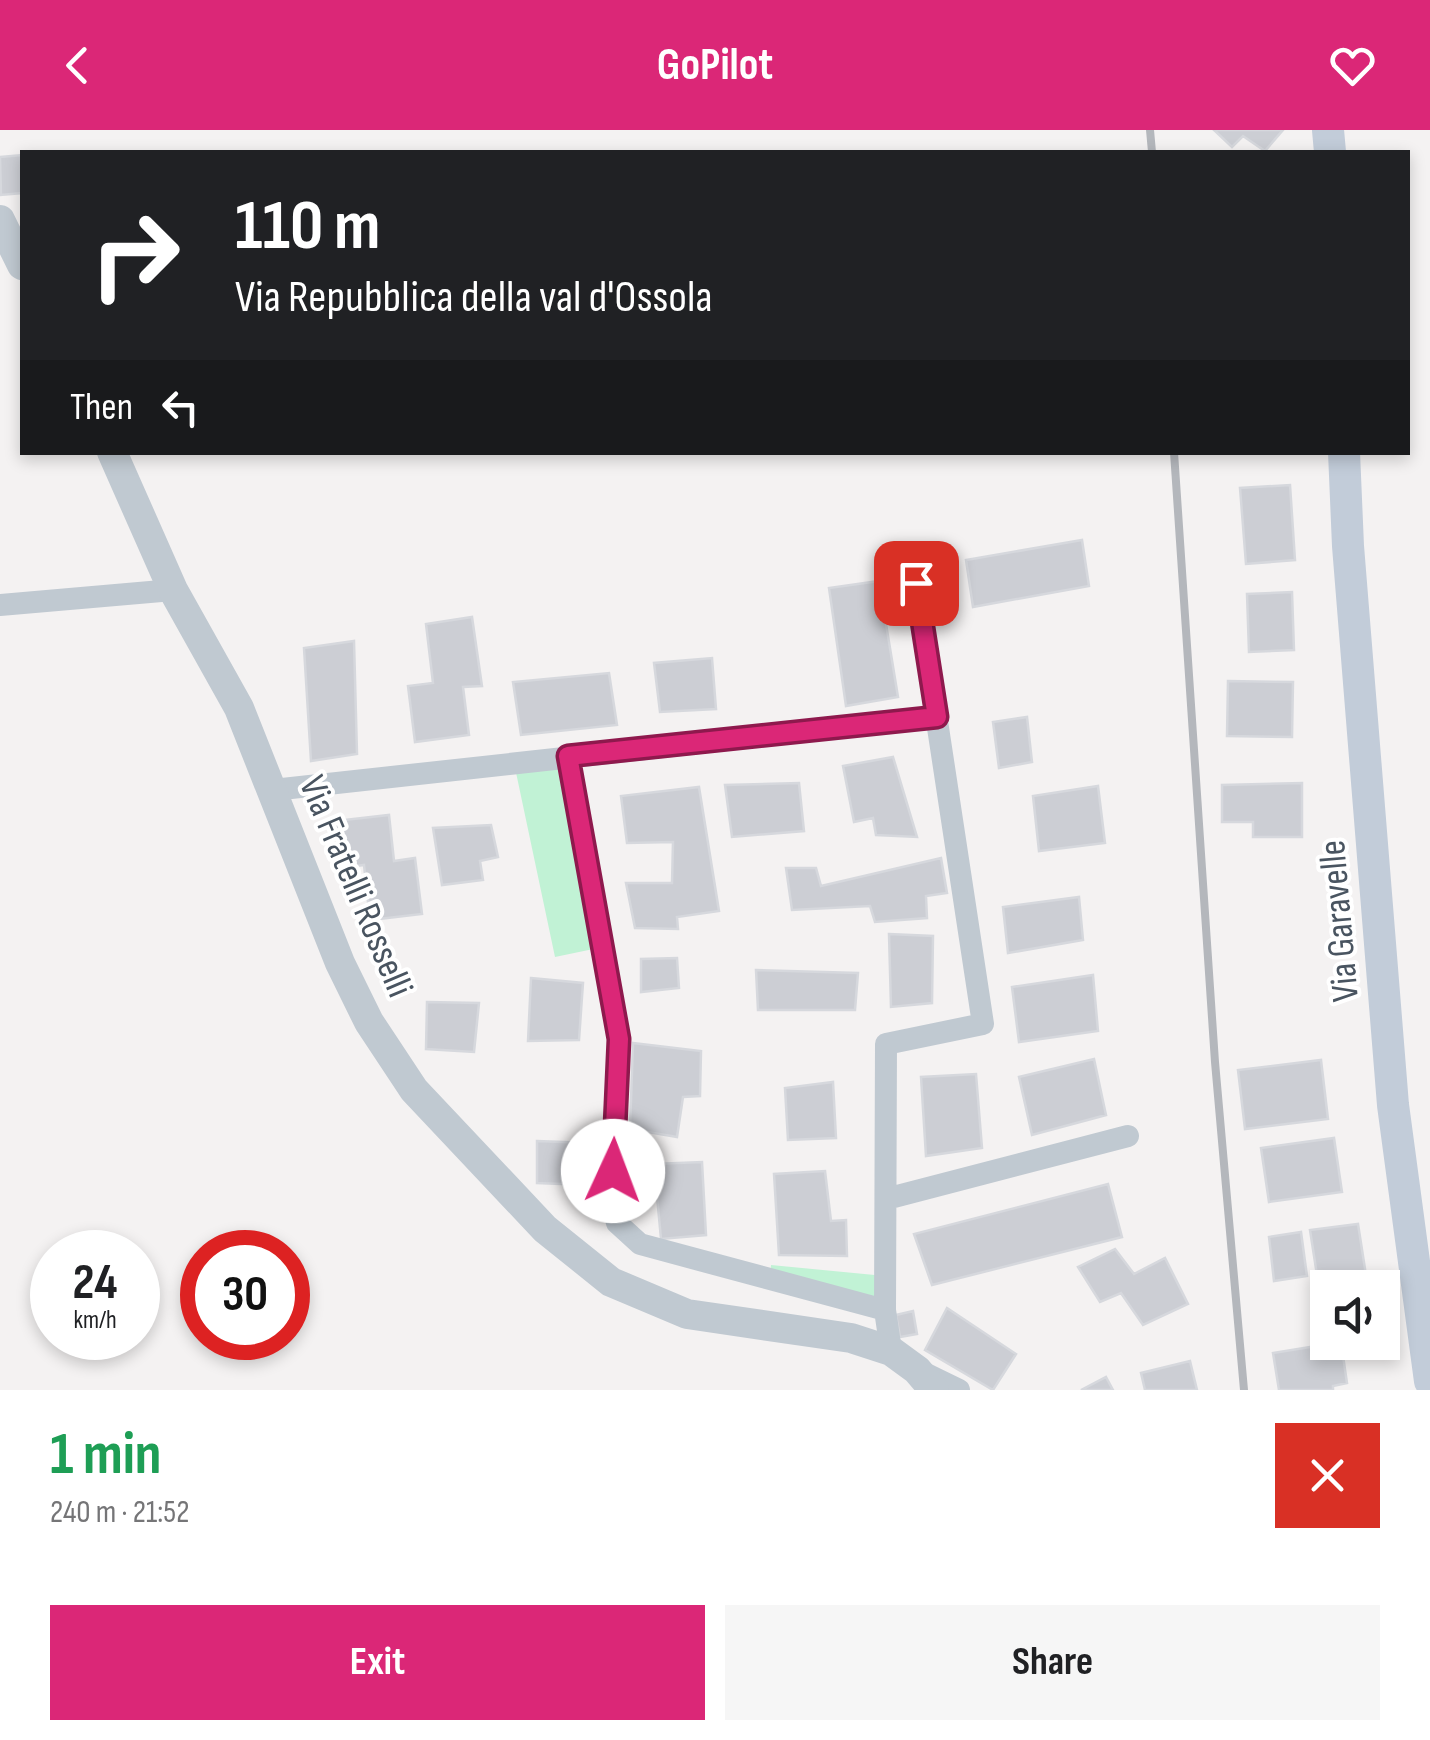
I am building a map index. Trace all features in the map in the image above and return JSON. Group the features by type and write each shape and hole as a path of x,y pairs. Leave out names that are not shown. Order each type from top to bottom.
{"main road":[{"name":"Via Garavelle","path":"1344,455 1393,1105 1430,1381"}],"street":[{"path":"0,220 20,261"},
{"name":"Via Fratelli Rosselli","path":"113,455 173,590 238,708 340,964 369,1022 414,1090 545,1230 611,1282 687,1314 850,1338 891,1351 925,1380 959,1390"},
{"path":"891,1351 885,1310 886,1044 983,1024 916,583"},
{"path":"0,604 173,590"},
{"path":"273,790 937,717"},
{"path":"568,756 619,1039 612,1204 617,1223 640,1244 885,1310"},
{"path":"886,1198 1128,1136"}],"green space":[{"path":"568,756 603,947 555,957 514,763"},
{"path":"771,1265 885,1276 885,1310 770,1280"}],"building":[{"path":"1214,130 1283,130 1266,150 1243,136 1232,147"},
{"path":"20,155 20,193 1,195 0,157"},
{"path":"1290,485 1295,560 1246,564 1240,488"},
{"path":"1082,540 1089,586 973,607 966,560"},
{"path":"879,581 898,697 846,706 829,588"},
{"path":"1292,592 1294,650 1249,652 1247,594"},
{"path":"472,617 482,686 463,687 469,735 415,742 408,686 433,683 426,624"},
{"path":"354,641 357,754 311,761 304,648"},
{"path":"712,658 716,709 660,712 654,663"},
{"path":"609,673 617,725 521,735 513,682"},
{"path":"1228,681 1293,682 1292,737 1227,736"},
{"path":"1027,717 1032,762 999,768 993,722"},
{"path":"893,757 917,837 876,835 873,818 854,822 843,766"},
{"path":"799,783 804,831 732,837 725,785"},
{"path":"1302,783 1302,837 1253,837 1253,822 1222,822 1222,785"},
{"path":"1098,786 1105,843 1039,851 1033,796"},
{"path":"699,787 719,911 677,917 678,929 635,928 626,883 672,883 673,842 627,843 621,796"},
{"path":"389,815 394,861 415,858 422,914 370,920 364,865 340,868 335,821"},
{"path":"491,825 498,857 480,861 483,880 442,885 433,828"},
{"path":"941,858 947,893 926,896 927,918 875,922 870,906 792,910 786,868 816,868 821,886"},
{"path":"1079,897 1083,940 1008,953 1003,907"},
{"path":"889,934 933,936 932,1003 891,1007"},
{"path":"677,958 679,988 641,992 641,959"},
{"path":"756,970 858,973 855,1010 758,1010"},
{"path":"1093,975 1098,1031 1019,1042 1012,987"},
{"path":"531,978 583,983 579,1040 528,1041"},
{"path":"427,1002 479,1003 474,1052 426,1049"},
{"path":"633,1043 701,1051 700,1096 683,1097 677,1137 630,1129"},
{"path":"1094,1059 1106,1115 1032,1135 1019,1077"},
{"path":"1321,1060 1328,1119 1245,1129 1238,1070"},
{"path":"976,1074 982,1148 926,1156 921,1077"},
{"path":"833,1082 836,1138 788,1140 785,1088"},
{"path":"1334,1138 1342,1192 1269,1202 1261,1148"},
{"path":"537,1141 590,1143 585,1185 537,1183"},
{"path":"702,1162 706,1235 661,1239 654,1164"},
{"path":"825,1171 831,1221 846,1220 847,1256 779,1255 774,1174"},
{"path":"1108,1184 1122,1237 932,1285 914,1234"},
{"path":"1358,1224 1365,1270 1316,1270 1310,1230"},
{"path":"1301,1232 1307,1276 1274,1281 1269,1237"},
{"path":"1115,1249 1134,1274 1165,1258 1188,1304 1143,1325 1121,1293 1100,1302 1078,1267"},
{"path":"947,1308 1016,1354 993,1390 925,1350"},
{"path":"913,1311 917,1334 900,1337 896,1315"},
{"path":"1310,1347 1310,1360 1344,1360 1347,1383 1333,1386 1333,1390 1279,1390 1273,1353"},
{"path":"1190,1361 1197,1390 1145,1390 1141,1373"},
{"path":"1106,1377 1113,1390 1081,1390"}],"railway":[{"path":"1150,130 1152,150"},
{"path":"1174,455 1215,1062 1244,1390"}],"route":[{"path":"613,1171 619,1039 568,756 937,717 916,583"}]}
